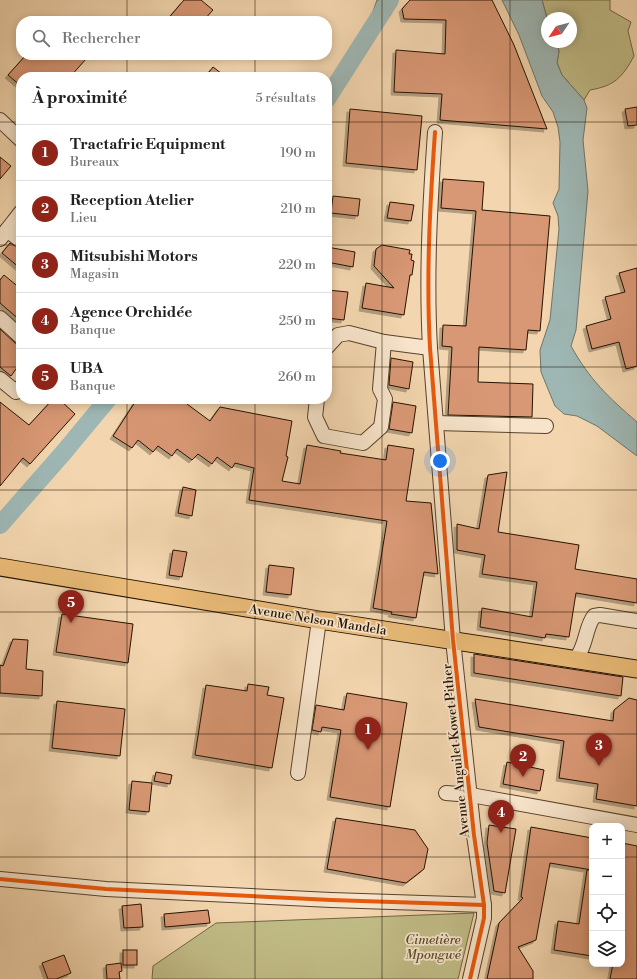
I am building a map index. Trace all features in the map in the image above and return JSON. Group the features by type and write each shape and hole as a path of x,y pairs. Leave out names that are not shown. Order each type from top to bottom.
{"main road":[{"name":"Avenue Nelson Mandela","path":"0,567 319,620 637,669"}],"street":[{"path":"0,120 16,135"},
{"name":"Avenue Anguilet Kowet Pither","path":"436,132 429,242 428,305 430,348 450,579 453,640 484,905 484,918 470,979"},
{"path":"16,219 4,235 16,239"},
{"path":"0,318 16,332"},
{"path":"332,335 349,334 384,342 430,348"},
{"path":"316,404 315,417 324,436 363,443 381,427 385,398 380,389 384,342"},
{"path":"0,378 16,392"},
{"path":"436,423 546,426"},
{"path":"576,659 582,650 590,621 594,616 600,615 637,621"},
{"path":"298,773 319,620"},
{"path":"446,793 471,795 637,825"},
{"path":"0,879 106,889 323,900 484,905"}],"green space":[{"path":"542,0 610,0 610,10 631,22 628,31 634,56 616,80 605,86 590,90 584,100 562,75 557,63 558,48 577,48 577,12 545,12"},
{"name":"Cimetière Mpongwé","path":"474,913 458,979 152,979 153,966 216,923"}],"water":[{"path":"377,0 398,0 390,16 372,14"},
{"path":"502,0 542,0 545,12 541,12 541,48 558,48 557,63 562,75 584,100 587,108 583,140 588,191 576,330 571,346 585,369 600,387 637,422 637,456 597,426 577,416 564,414 555,406 541,372 540,350 550,320 559,229 558,216 553,203 559,189 560,142 558,127 553,112 542,96 519,35"}],"building":[{"path":"184,0 201,0 213,10 208,16 170,16"},
{"path":"410,0 492,0 514,45 547,129 440,120 442,94 394,92 396,50 445,54 446,20 404,19 402,9"},
{"path":"22,60 85,60 74,72 16,72 16,82 8,75"},
{"path":"213,67 220,72 209,72"},
{"path":"637,107 637,125 628,126 625,109"},
{"path":"350,109 422,116 417,170 346,163"},
{"path":"0,157 11,166 0,179"},
{"path":"443,179 484,182 482,210 550,216 540,331 528,330 526,350 479,347 478,382 533,384 532,417 448,415 452,347 442,346 443,325 466,326 476,211 441,208"},
{"path":"333,196 360,199 358,216 332,213"},
{"path":"390,202 414,205 411,221 387,218"},
{"path":"10,243 16,246 16,265 2,253"},
{"path":"382,245 410,250 409,254 412,254 411,260 414,261 412,275 410,275 404,315 362,308 366,283 394,288 374,266 376,249"},
{"path":"332,248 355,252 353,267 332,263"},
{"path":"637,268 637,366 626,369 619,342 592,349 586,326 611,319 605,297 625,292 619,273"},
{"path":"4,275 16,285 16,317 0,303 0,280"},
{"path":"332,290 348,292 344,320 332,319"},
{"path":"0,329 16,343 16,369 11,376 0,367"},
{"path":"391,358 413,362 409,389 389,385"},
{"path":"0,402 29,425 48,404 64,404 75,414 30,464 23,458 0,486"},
{"path":"393,402 416,406 412,433 389,429"},
{"path":"134,404 187,404 210,421 220,407 292,421 286,456 288,457 282,481 300,484 307,445 341,451 340,453 386,460 388,445 414,449 406,501 431,503 438,574 424,572 416,618 391,614 392,612 373,608 387,521 249,500 254,468 235,463 232,468 217,457 212,464 198,454 192,460 177,449 172,456 158,446 153,452 138,440 132,448 113,436"},
{"path":"507,472 498,532 579,545 575,569 637,579 637,603 576,593 569,637 546,634 545,638 480,627 482,608 532,617 537,582 482,574 485,555 457,550 457,524 479,529 488,475"},
{"path":"183,487 196,490 192,516 178,513"},
{"path":"173,550 187,552 182,577 169,575"},
{"path":"269,565 294,568 291,595 266,592"},
{"path":"62,614 133,624 128,663 56,652"},
{"path":"13,639 28,640 26,669 43,671 42,696 0,693 0,665 3,666"},
{"path":"474,654 623,677 621,696 474,673"},
{"path":"248,684 269,687 267,695 284,698 272,768 195,755 206,685 247,691"},
{"path":"347,693 407,703 390,807 330,797 341,730 322,727 321,732 312,730 316,705 344,710"},
{"path":"629,698 637,700 637,806 596,799 598,784 559,778 564,741 479,727 475,699 613,721 614,710"},
{"path":"57,701 125,709 120,756 52,748"},
{"path":"507,762 544,770 540,791 503,784"},
{"path":"156,772 172,775 170,784 154,781"},
{"path":"132,781 152,783 149,812 129,810"},
{"path":"336,818 415,830 428,849 424,869 406,883 327,869"},
{"path":"489,825 516,829 505,893 494,891 487,843"},
{"path":"531,827 589,837 589,870 550,863 536,940 518,947 533,971 533,979 487,979 499,923 523,898 521,897"},
{"path":"625,844 637,846 637,979 610,979 612,967 625,967"},
{"path":"587,870 589,870 589,956 554,950 558,921 579,924"},
{"path":"141,904 143,927 124,928 122,906"},
{"path":"208,910 210,923 165,927 164,914"},
{"path":"123,950 137,950 137,965 123,965"},
{"path":"64,955 71,973 56,979 48,979 42,963"},
{"path":"121,963 122,971 119,972 120,979 107,979 106,965"}],"waterway":[{"path":"332,91 390,0"},
{"path":"0,525 104,404"}],"cycle path":[{"path":"435,132 429,240 428,294 430,348 453,640 474,835 484,905 484,918 470,979"},
{"path":"0,879 106,889 331,900 484,905"}],"place":[{"name":"UBA","path":"71,623"},
{"name":"Tractafric Equipment","path":"368,750"},
{"name":"Mitsubishi Motors","path":"599,766"},
{"name":"Reception Atelier","path":"523,777"},
{"name":"Agence Orchidée","path":"501,833"}]}
